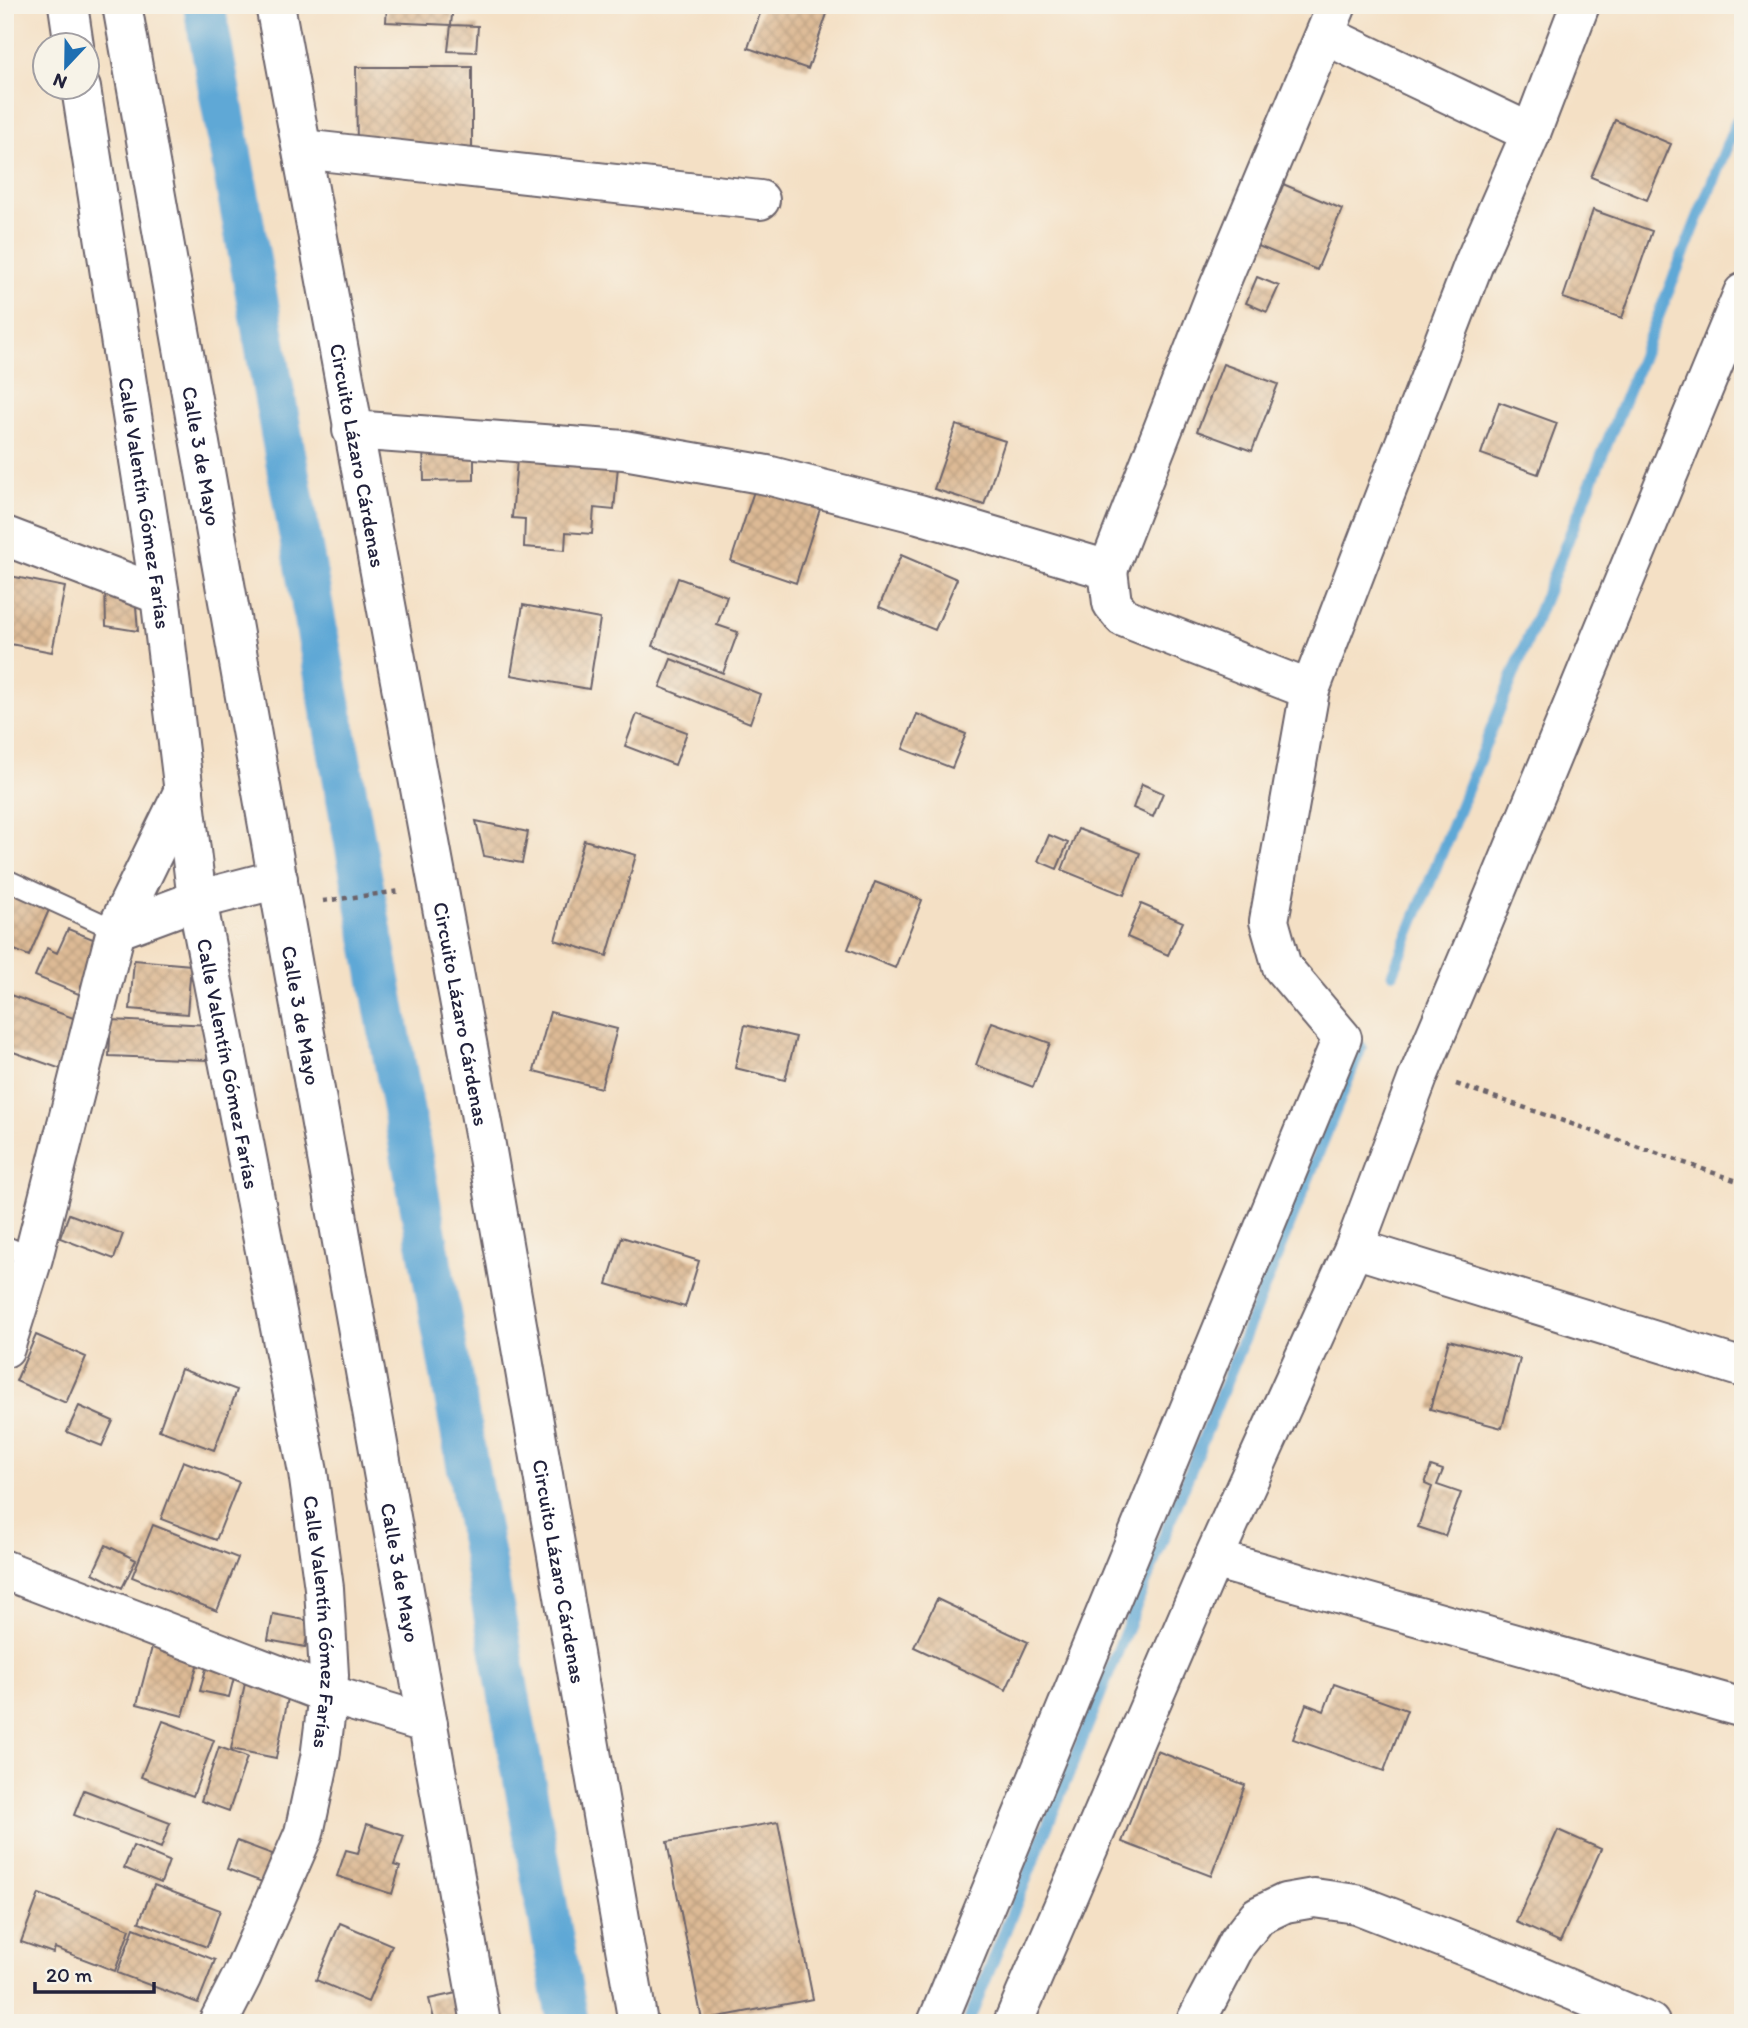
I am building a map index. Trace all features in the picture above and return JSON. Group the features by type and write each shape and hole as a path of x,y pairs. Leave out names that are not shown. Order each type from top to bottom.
{"street":[{"path":"68,5 72,32"},
{"name":"Calle 3 de Mayo","path":"122,5 481,2023"},
{"name":"Circuito Lázaro Cárdenas","path":"275,5 487,1148 638,2023"},
{"path":"937,2023 1342,1038 1282,967 1269,921 1310,690 1474,262 1531,133 1580,5"},
{"path":"1310,690 1123,617 1112,603 1108,570 1217,290 1331,20 1531,133"},
{"name":"Calle Valentín Gómez Farías","path":"82,102 159,595 197,900 308,1472 324,1588 328,1694 320,1758 304,1833 242,1976 218,2023"},
{"path":"302,149 760,200"},
{"path":"1013,2023 1213,1559 1354,1248 1419,1072 1739,314"},
{"path":"352,430 624,450 767,475 919,514 1108,570"},
{"path":"5,536 159,595"},
{"path":"5,1348 19,1252 116,930 184,790"},
{"path":"116,930 197,900 278,879"},
{"path":"1354,1248 1743,1368"},
{"path":"1213,1559 1743,1708"},
{"path":"5,1570 328,1694 428,1724"},
{"path":"1195,2023 1237,1943 1258,1916 1285,1903 1314,1898 1356,1904 1510,1964 1650,2023"}],"lane":[{"path":"5,879 116,930"}],"path":[{"path":"345,898 396,891"},
{"path":"1419,1072 1743,1183"}],"building":[{"path":"387,5 453,5 451,25 386,22"},
{"path":"763,5 830,5 808,69 748,48"},
{"path":"451,25 478,26 476,52 448,51"},
{"path":"356,67 472,67 472,150 357,151"},
{"path":"1615,120 1671,144 1647,200 1591,177"},
{"path":"1283,184 1342,209 1317,270 1258,246"},
{"path":"1593,210 1652,231 1622,318 1563,298"},
{"path":"1257,277 1279,286 1267,312 1246,303"},
{"path":"1223,364 1278,384 1252,451 1197,431"},
{"path":"1499,402 1557,423 1538,474 1481,454"},
{"path":"956,425 1005,441 984,505 934,489"},
{"path":"474,442 474,480 424,481 423,443"},
{"path":"518,447 618,466 614,510 594,508 592,534 566,532 565,550 524,547 525,519 512,518"},
{"path":"756,485 821,506 796,583 731,561"},
{"path":"901,555 957,579 935,630 879,607"},
{"path":"5,575 65,587 52,652 5,643"},
{"path":"678,578 727,596 717,625 738,632 723,673 653,646"},
{"path":"105,586 135,594 138,631 106,626"},
{"path":"523,605 600,619 589,689 511,675"},
{"path":"671,659 760,694 750,723 660,687"},
{"path":"637,714 687,732 675,765 625,746"},
{"path":"917,714 966,734 952,768 903,749"},
{"path":"1142,784 1163,793 1153,817 1133,808"},
{"path":"476,821 528,832 522,863 484,856"},
{"path":"1078,829 1140,853 1124,895 1062,870"},
{"path":"1049,835 1068,843 1057,869 1038,861"},
{"path":"584,840 636,855 607,956 555,940"},
{"path":"875,882 922,900 895,968 848,949"},
{"path":"5,883 52,903 29,956 5,946"},
{"path":"1141,904 1183,922 1168,955 1127,937"},
{"path":"68,929 103,943 81,995 35,976 47,948 57,953"},
{"path":"134,960 191,965 187,1014 130,1009"},
{"path":"5,993 79,1020 61,1069 5,1049"},
{"path":"550,1012 617,1029 601,1088 534,1071"},
{"path":"111,1020 209,1025 207,1060 109,1056"},
{"path":"992,1022 1050,1043 1033,1087 976,1065"},
{"path":"745,1025 796,1037 785,1080 735,1068"},
{"path":"69,1214 123,1234 114,1259 60,1238"},
{"path":"622,1237 699,1261 685,1307 607,1284"},
{"path":"36,1335 86,1357 66,1403 16,1381"},
{"path":"1449,1340 1520,1359 1502,1428 1430,1409"},
{"path":"181,1369 237,1390 214,1450 159,1430"},
{"path":"79,1406 113,1421 102,1446 67,1432"},
{"path":"183,1461 239,1482 216,1540 161,1519"},
{"path":"1431,1466 1443,1470 1437,1485 1461,1493 1445,1536 1418,1527 1432,1487 1425,1484"},
{"path":"153,1525 238,1558 217,1611 132,1577"},
{"path":"106,1545 136,1560 122,1588 93,1573"},
{"path":"937,1599 1028,1642 1006,1690 914,1647"},
{"path":"273,1614 310,1621 305,1647 268,1640"},
{"path":"155,1636 202,1648 183,1716 137,1704"},
{"path":"210,1654 238,1662 229,1697 200,1691"},
{"path":"247,1674 291,1683 276,1758 231,1749"},
{"path":"1334,1684 1407,1710 1384,1771 1293,1739 1306,1704 1324,1711"},
{"path":"163,1721 214,1740 193,1796 141,1777"},
{"path":"219,1747 247,1757 229,1811 201,1801"},
{"path":"1157,1751 1245,1785 1211,1876 1122,1842"},
{"path":"84,1790 170,1823 161,1848 74,1815"},
{"path":"778,1822 813,1999 702,2020 667,1842"},
{"path":"367,1824 404,1836 394,1865 400,1867 392,1894 337,1876 346,1850 358,1853"},
{"path":"1558,1830 1601,1849 1560,1942 1516,1922"},
{"path":"237,1841 275,1855 265,1883 227,1869"},
{"path":"133,1846 169,1861 161,1883 124,1868"},
{"path":"154,1885 220,1910 207,1947 139,1922"},
{"path":"39,1894 130,1929 115,1971 55,1948 53,1953 21,1942"},
{"path":"340,1923 392,1945 368,2002 316,1980"},
{"path":"134,1928 215,1960 198,2003 117,1973"},
{"path":"5,1971 13,1973 6,1993 5,1993"},
{"path":"461,1992 468,2023 435,2023 429,1999"}],"waterway":[{"path":"204,5 568,2023"},
{"path":"1393,973 1737,121"},
{"path":"968,2023 1361,1047"}]}
